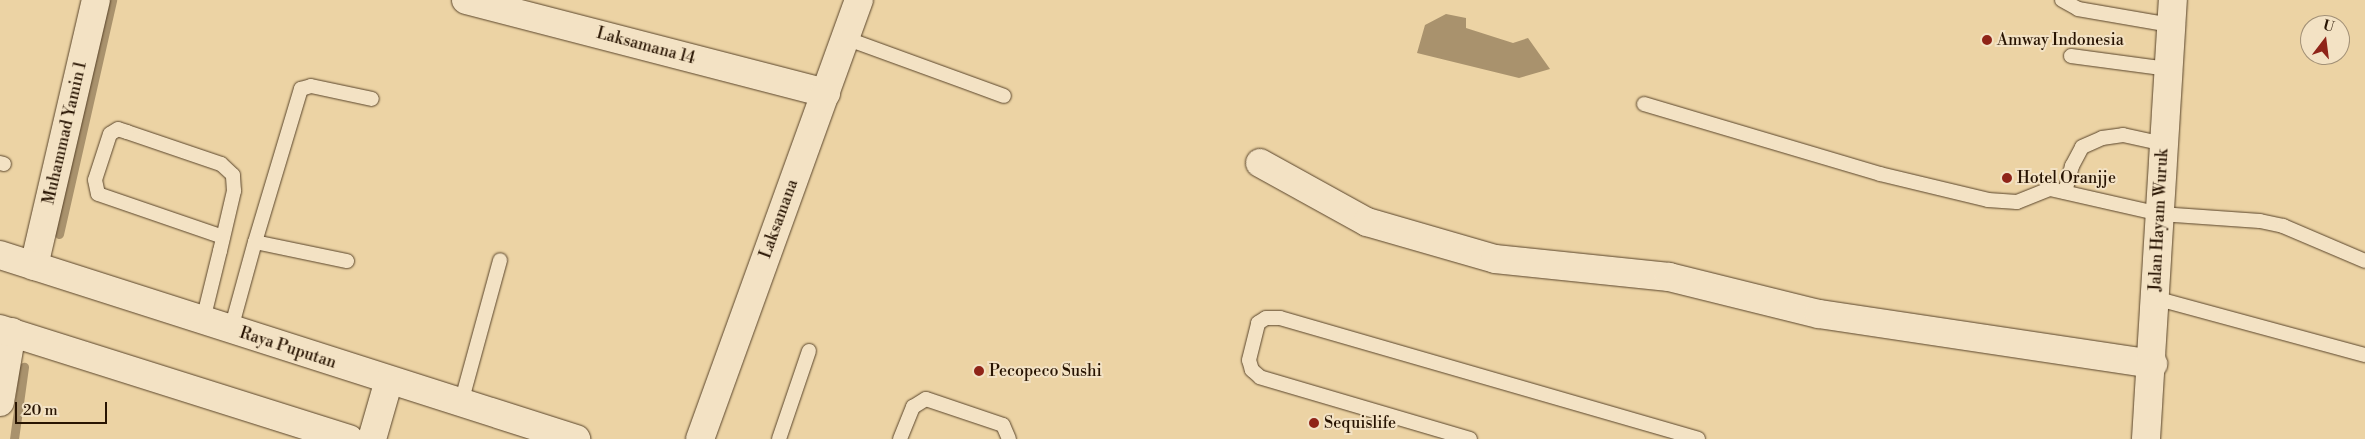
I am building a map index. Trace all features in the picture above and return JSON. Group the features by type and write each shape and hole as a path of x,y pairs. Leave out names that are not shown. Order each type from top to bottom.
{"street":[{"name":"Muhammad Yamin 1","path":"34,266 96,0"},
{"name":"Laksamana 14","path":"466,0 826,93"},
{"name":"Laksamana","path":"700,439 859,0"},
{"name":"Jalan Hayam Wuruk","path":"2146,439 2153,364 2155,298 2172,12"},
{"path":"1260,163 1367,222 1495,259 1668,278 1819,314 2153,364"},
{"name":"Raya Puputan","path":"0,255 576,439"},
{"path":"0,402 6,331 348,439"},
{"path":"372,439 389,380"}],"lane":[{"path":"2062,0 2078,9 2172,12"},
{"path":"845,38 1004,96"},
{"path":"2071,56 2168,68"},
{"path":"231,330 254,242 300,90 311,86 372,99"},
{"path":"1644,104 1880,174 1988,200 2017,202 2050,189 2160,214 2270,223 2365,261"},
{"path":"203,320 223,237 234,191 233,174 221,164 118,129 110,134 95,180 98,194 223,237"},
{"path":"2065,192 2072,166 2082,147 2102,138 2123,135 2164,144"},
{"path":"254,242 347,261"},
{"path":"461,403 500,260"},
{"path":"2155,298 2365,355"},
{"path":"1470,439 1260,377 1252,370 1249,360 1258,324 1266,318 1280,318 1698,439"},
{"path":"779,439 809,351"},
{"path":"900,439 912,407 926,399 1003,425 1009,439"}],"shaded area":[{"path":"1446,14 1466,18 1466,28 1513,43 1528,38 1550,69 1519,78 1417,53 1425,25"}],"waterway":[{"path":"59,234 112,0"},
{"path":"14,439 24,367"}],"place":[{"name":"Amway Indonesia","path":"1987,40"},
{"name":"Hotel Oranjje","path":"2007,178"},
{"name":"Pecopeco Sushi","path":"979,371"},
{"name":"Sequislife","path":"1314,423"}]}
